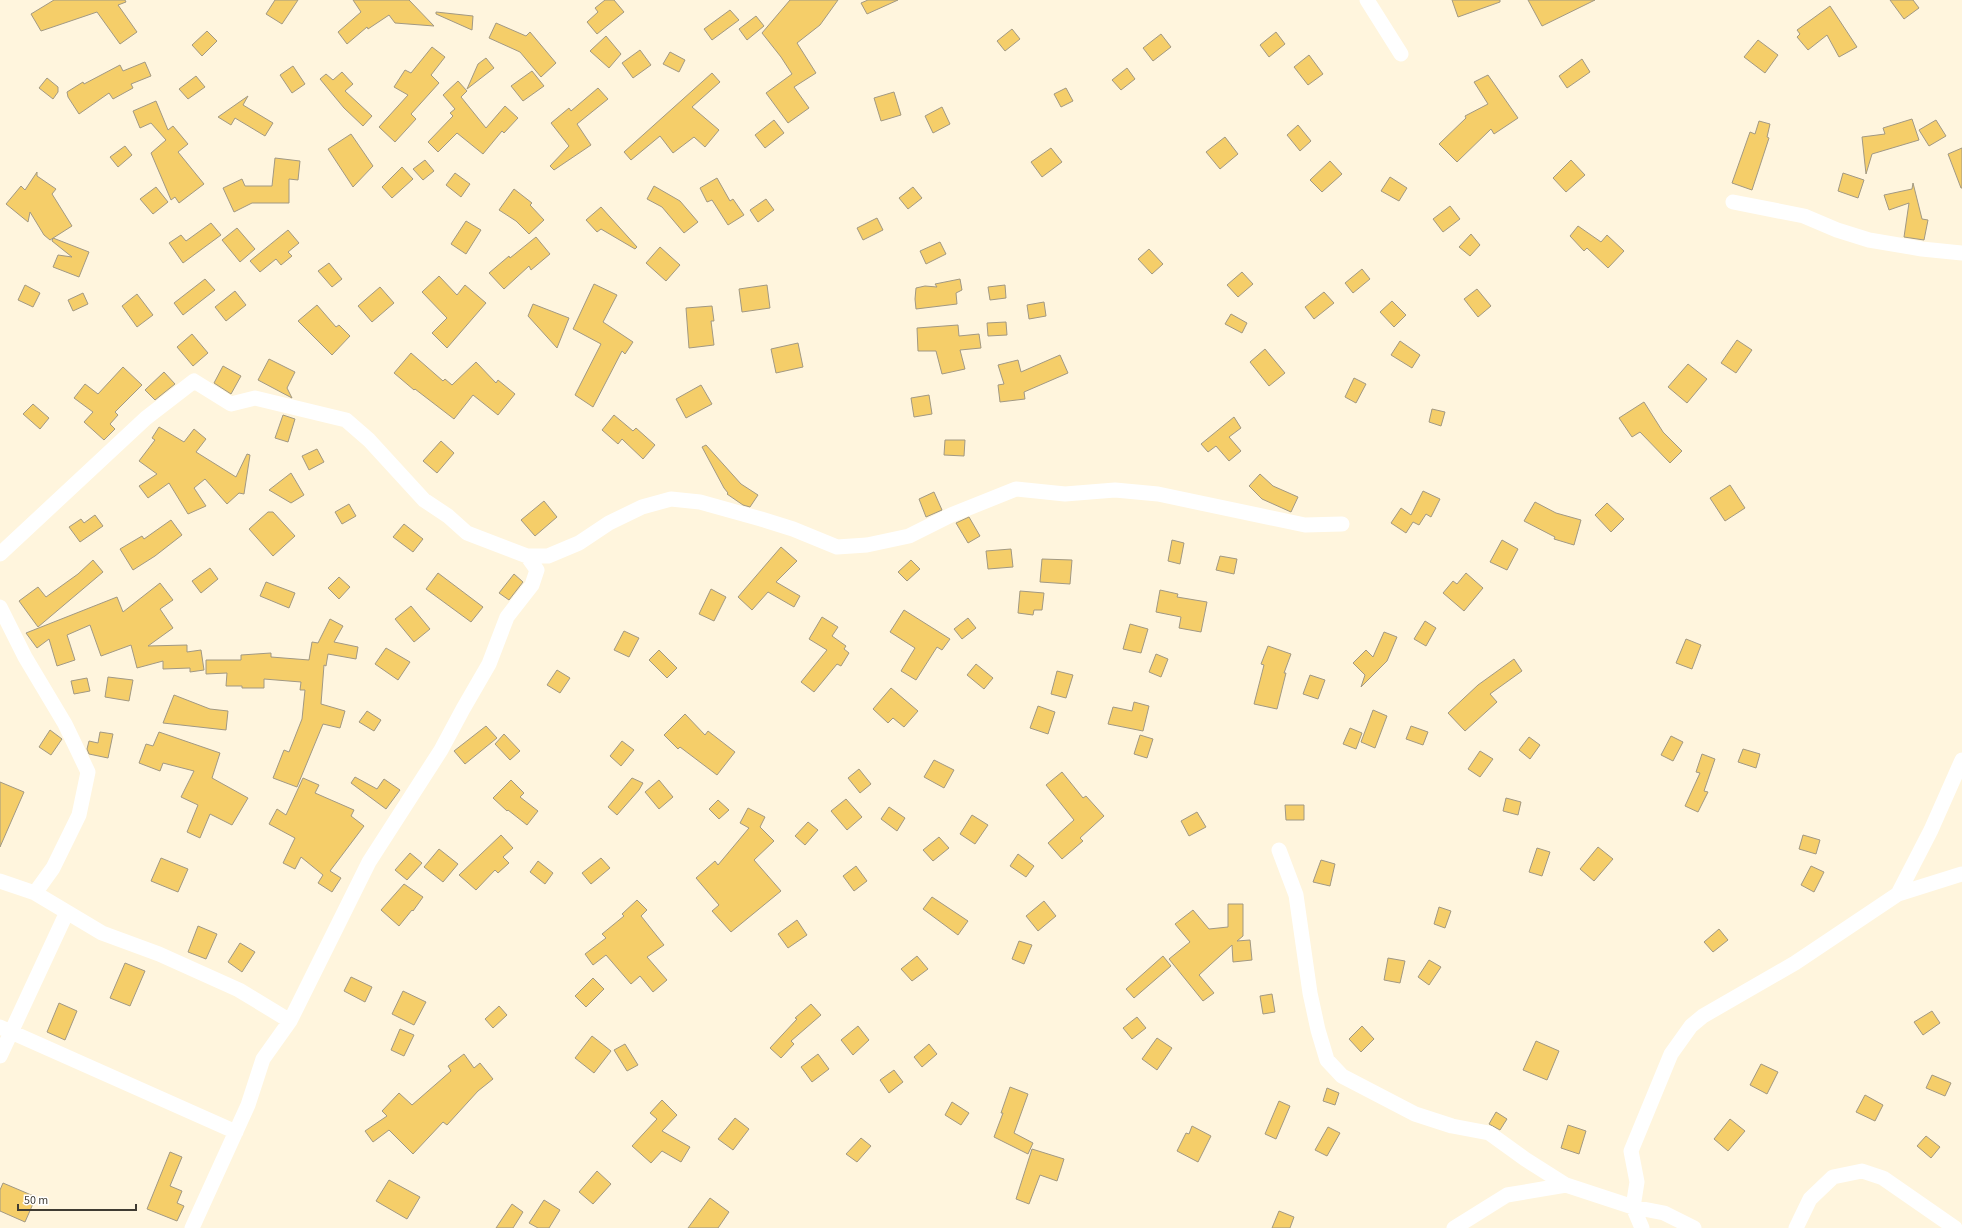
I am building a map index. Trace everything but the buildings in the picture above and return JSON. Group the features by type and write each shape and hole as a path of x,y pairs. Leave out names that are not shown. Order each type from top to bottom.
{"street":[{"path":"1367,0 1401,54"},
{"path":"1733,202 1804,216 1837,230 1869,240 1922,249 1962,253"},
{"path":"0,554 146,418 194,382 231,404 255,398 346,420 368,440 424,500 448,516 467,532 527,556 548,556 579,543 609,523 642,507 671,499 700,502 761,519 793,529 837,547 867,545 909,536 951,515 1016,489 1065,494 1115,490 1158,494 1305,525 1342,524"},
{"path":"192,1228 248,1105 263,1059 290,1021 369,862 441,750 489,664 507,617 532,585 537,570 527,556"},
{"path":"0,607 25,657 65,724 88,772 79,816 54,868 35,893"},
{"path":"1898,894 1931,830 1962,760"},
{"path":"1279,850 1296,895 1310,993 1327,1060 1342,1076 1415,1114 1452,1126 1489,1133 1525,1160 1566,1185 1633,1207 1664,1213 1694,1228"},
{"path":"1642,1228 1633,1207 1637,1182 1631,1151 1671,1054 1691,1026 1703,1016 1795,963 1898,894 1962,874"},
{"path":"0,881 35,893 102,933 159,954 239,990 290,1021"},
{"path":"0,1056 5,1029 67,912"},
{"path":"5,1029 236,1132"},
{"path":"1796,1228 1810,1199 1833,1177 1862,1171 1883,1178 1955,1228"},
{"path":"1454,1228 1507,1195 1566,1185"}]}
